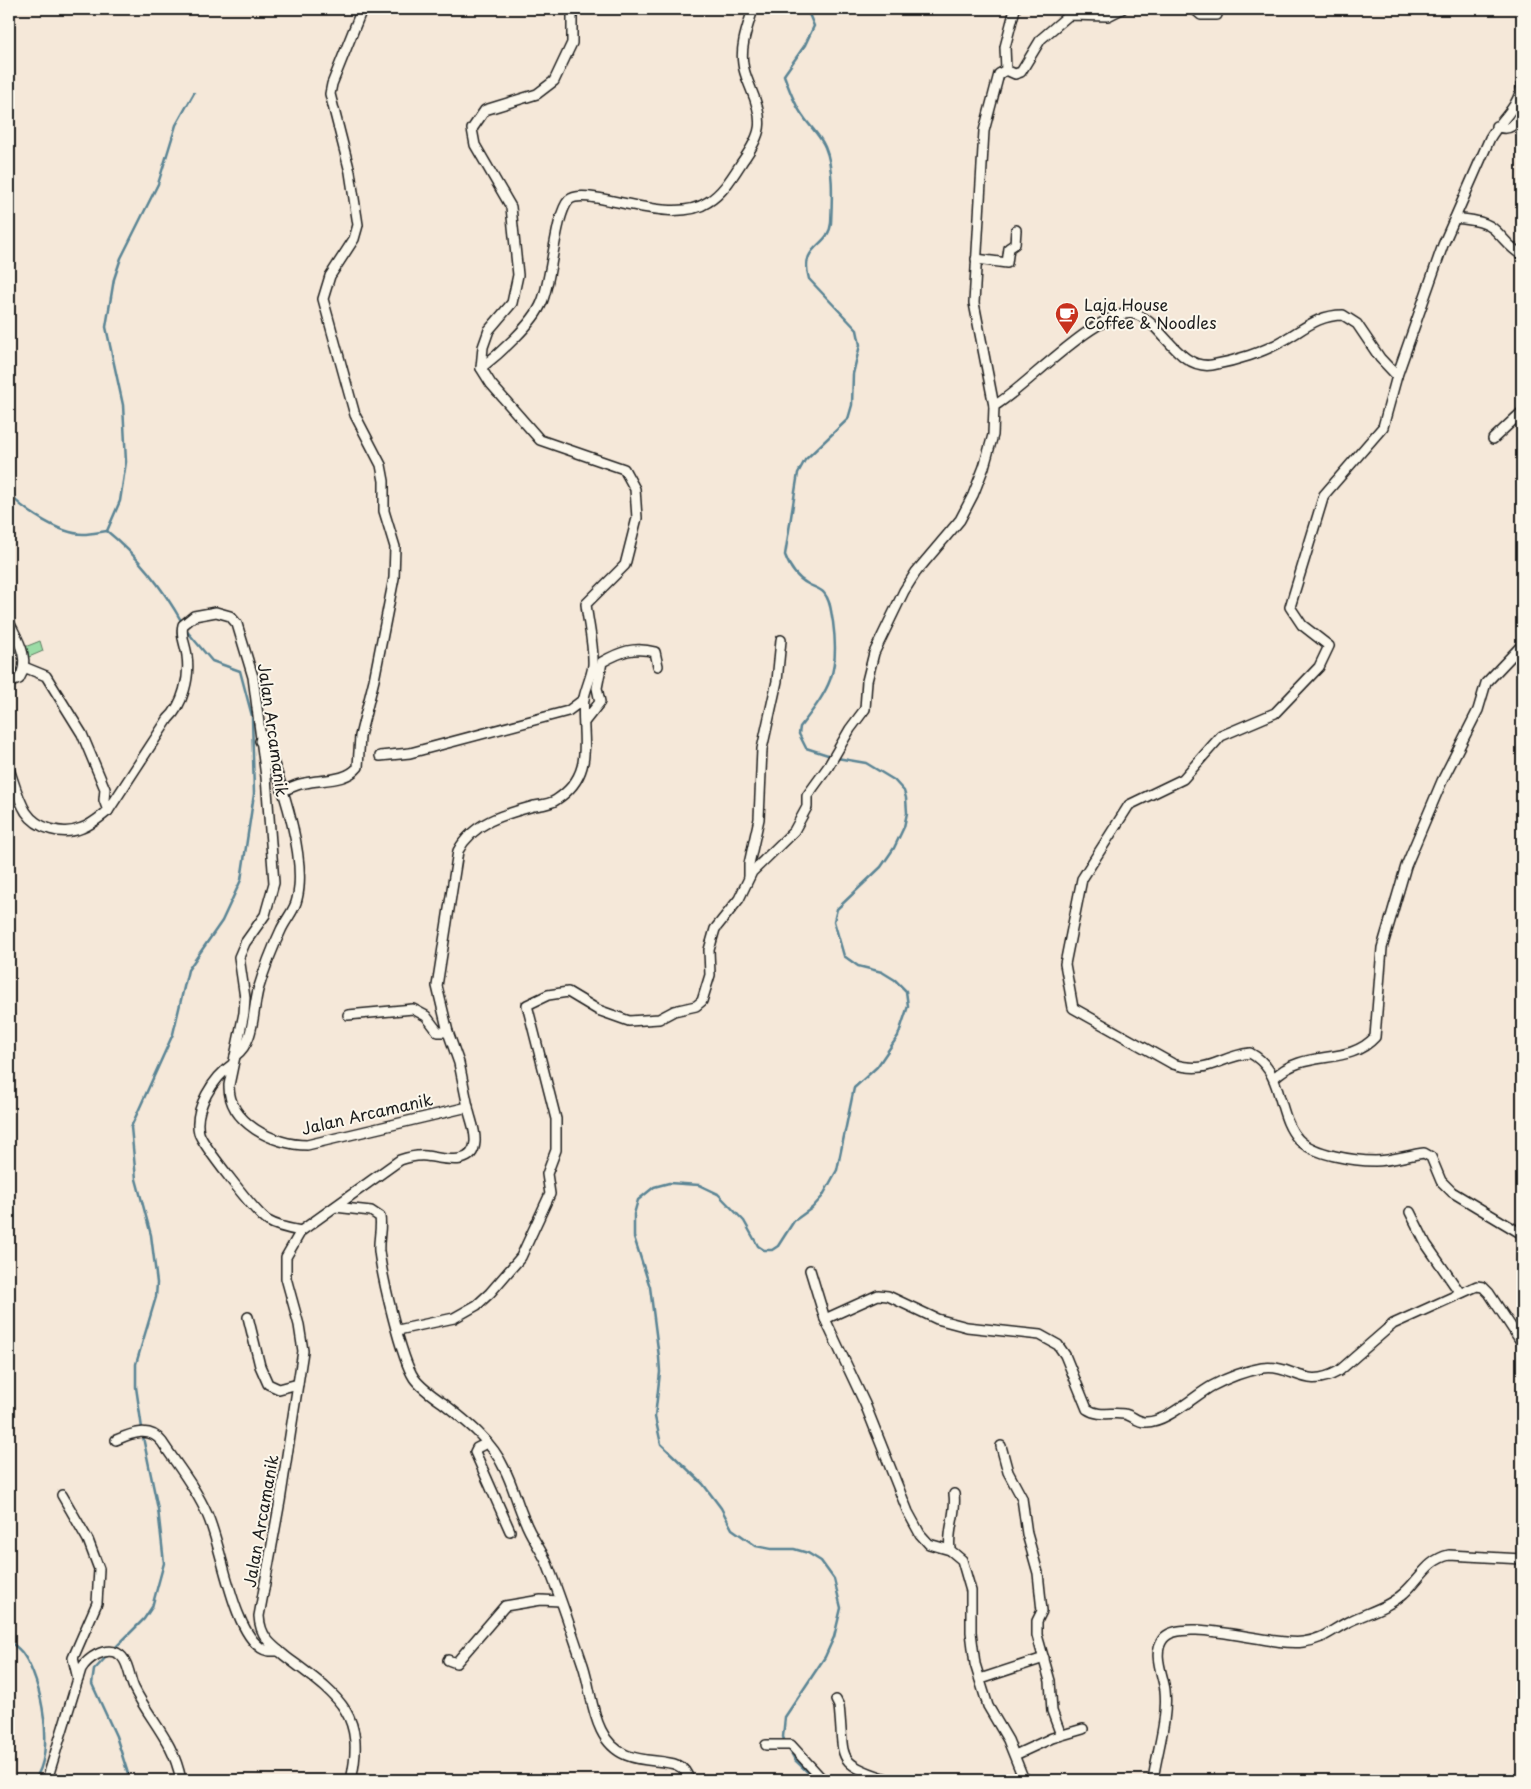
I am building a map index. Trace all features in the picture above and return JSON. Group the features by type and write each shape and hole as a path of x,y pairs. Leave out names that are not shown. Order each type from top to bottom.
{"street":[{"path":"282,791 304,783 342,776 351,773 358,767 360,736 374,680 394,578 395,547 384,510 384,481 381,465 355,415 323,300 330,276 357,232 357,213 350,172 330,94 332,84 362,9"},
{"path":"468,1107 459,1063 448,1032 437,986 458,851 463,841 474,830 493,820 556,800 572,785 582,769 586,743 584,699 593,665 586,604 625,565 636,518 635,489 624,469 540,440 491,384 481,368 483,347 489,330 512,303 518,275 511,207 475,145 472,129 485,110 537,94 554,81 572,43 572,9"},
{"path":"481,368 533,317 541,305 552,272 560,219 564,208 571,199 580,196 595,197 656,210 685,210 707,204 717,196 735,173 753,146 760,129 757,105 742,63 743,40 753,9"},
{"path":"1006,70 1004,47 1015,9"},
{"path":"1006,70 1015,74 1021,72 1041,39 1069,15 1108,16 1122,9"},
{"path":"1189,9 1194,14 1197,11 1217,16"},
{"path":"398,1330 454,1318 477,1304 490,1293 521,1257 550,1194 547,1174 556,1150 556,1119 527,1005 548,994 568,992 598,1010 629,1021 659,1019 674,1010 696,1006 706,992 710,975 709,950 715,929 739,899 755,869 791,836 806,807 807,796 828,768 850,729 865,708 874,653 904,591 916,572 960,520 976,488 990,448 994,406 974,303 984,130 999,74 1006,70"},
{"path":"1522,82 1522,90 1511,113 1496,126 1443,245 1397,376 1383,427 1324,495 1290,608 1302,625 1329,646 1319,667 1275,713 1221,736 1183,778 1129,805 1082,879 1065,964 1073,1008 1173,1064 1188,1068 1207,1068 1250,1053 1261,1058 1274,1078 1289,1125 1300,1141 1322,1152 1351,1159 1377,1161 1424,1153 1431,1157 1441,1181 1452,1192 1522,1234"},
{"path":"1496,126 1506,130 1513,127 1522,110"},
{"path":"1455,218 1487,224 1507,244 1522,255"},
{"path":"976,260 1006,264 1009,248 1015,242 1016,230"},
{"path":"994,406 1015,393 1080,337 1111,317 1126,313 1143,318 1190,360 1207,365 1283,341 1312,322 1330,316 1343,315 1357,324 1380,358 1397,376"},
{"path":"1494,439 1522,412"},
{"name":"Jalan Arcamanik","path":"9,768 26,812 45,827 74,831 83,828 108,811 165,724 175,712 186,679 187,657 182,628 186,621 194,616 221,612 233,618 240,629 253,677 274,883 265,915 245,943 239,957 245,1004 229,1094 234,1109 258,1130 289,1144 318,1144 405,1120 457,1112 468,1107 475,1142 471,1152 466,1157 456,1161 416,1156 400,1160 301,1232 289,1248 285,1267 302,1339 303,1351 260,1616 260,1626 264,1638 335,1696 352,1720 356,1736 356,1754 351,1780"},
{"path":"9,622 23,652 24,667 19,679 9,683"},
{"path":"749,882 749,864 759,819 762,749 777,680 781,640"},
{"path":"1274,1078 1289,1066 1302,1060 1358,1050 1374,1038 1382,948 1406,866 1442,781 1478,710 1486,684 1522,645"},
{"path":"585,721 600,702 597,688 602,662 618,653 636,649 655,652 658,666"},
{"path":"24,667 46,676 82,734 105,789 104,800 108,811"},
{"path":"380,756 410,753 559,713 568,710 584,699"},
{"path":"260,740 269,750 296,844 298,870 297,900 274,946 261,982 248,1043 218,1076 207,1095 199,1118 200,1136 258,1213 277,1225 301,1232"},
{"path":"348,1015 413,1009 426,1016 438,1032 448,1032"},
{"path":"335,1208 371,1211 380,1217 380,1261 411,1373 418,1383 488,1442 504,1468 526,1524 545,1561 560,1601 585,1672 601,1730 611,1745 621,1754 632,1759 650,1762 667,1761 675,1764 684,1770 689,1780"},
{"path":"1410,1212 1426,1244 1460,1293"},
{"path":"810,1270 825,1319 865,1404 908,1512 920,1534 930,1544 950,1550 962,1560 968,1576 972,1604 972,1647 980,1679 988,1706 1015,1754 1024,1780"},
{"path":"825,1319 878,1294 888,1296 937,1319 967,1327 1040,1336 1058,1345 1065,1355 1087,1409 1104,1414 1124,1414 1144,1422 1160,1418 1211,1387 1246,1372 1263,1368 1279,1368 1309,1380 1329,1377 1339,1371 1394,1324 1477,1286 1483,1287 1508,1320 1522,1343"},
{"path":"248,1316 260,1366 268,1384 279,1389 298,1384"},
{"path":"116,1440 131,1434 144,1432 155,1435 162,1442 207,1514 234,1605 243,1623 259,1647 268,1651 279,1651"},
{"path":"488,1442 476,1448 476,1454 510,1532"},
{"path":"1001,1446 1008,1472 1022,1498 1027,1534 1038,1573 1042,1611 1036,1627 1050,1681 1052,1711 1061,1735"},
{"path":"950,1550 949,1534 956,1505 954,1494"},
{"path":"62,1495 88,1540 99,1569 97,1603 73,1658 78,1679"},
{"path":"1153,1780 1165,1702 1158,1656 1159,1646 1163,1638 1171,1632 1194,1628 1278,1643 1312,1641 1322,1638 1348,1622 1392,1603 1404,1593 1429,1564 1440,1557 1449,1555 1522,1559"},
{"path":"448,1660 456,1663 505,1606 541,1600 560,1601"},
{"path":"47,1780 78,1679 86,1662 95,1655 113,1652 120,1656 142,1702 168,1740 181,1780"},
{"path":"980,1679 1044,1658"},
{"path":"836,1700 839,1706 843,1754 847,1760 862,1772 890,1780"},
{"path":"1015,1754 1061,1735 1083,1729"},
{"path":"766,1744 791,1745 823,1780"}],"green space":[{"path":"40,641 43,651 29,657 25,647"}],"waterway":[{"path":"807,9 814,26 805,45 784,75 797,106 825,147 830,164 832,194 829,231 811,252 807,268 809,279 857,330 860,345 853,374 852,405 848,419 805,460 798,473 785,555 791,567 800,578 824,593 830,607 835,640 834,667 825,690 800,727 799,734 806,748 831,756"},
{"path":"107,531 120,501 126,462 123,405 106,327 114,279 121,258 158,184 176,125 194,93"},
{"path":"9,494 33,514 64,530 83,534 107,531 130,551 150,574 183,624"},
{"path":"113,1650 144,1619 152,1607 164,1563 158,1509 144,1442 136,1387 136,1364 156,1297 157,1283 151,1235 136,1179 131,1127 173,1034 188,970 222,921 241,880 254,794 252,716 240,671 212,661 185,629"},
{"path":"785,1742 783,1737 785,1717 825,1657 834,1637 841,1608 834,1579 821,1561 808,1553 794,1549 771,1549 756,1546 732,1529 721,1508 703,1484 661,1444 655,1417 660,1372 659,1357 650,1287 634,1237 634,1214 638,1200 654,1187 669,1183 699,1185 718,1194 744,1221 758,1246 764,1250 772,1250 778,1246 794,1221 812,1208 822,1197 837,1170 854,1088 877,1067 898,1036 908,1006 906,991 895,980 882,972 858,966 844,956 834,921 837,909 881,867 894,848 904,827 907,813 906,798 904,791 894,780 866,763 837,758"},
{"path":"9,1641 22,1652 30,1666 41,1699 44,1717 44,1753 41,1768 34,1780"},
{"path":"109,1654 94,1670 92,1684 116,1736 130,1780"},
{"path":"788,1747 795,1760 816,1780"}],"place":[{"name":"Laja House Coffee & Noodles","path":"1067,335"}]}
